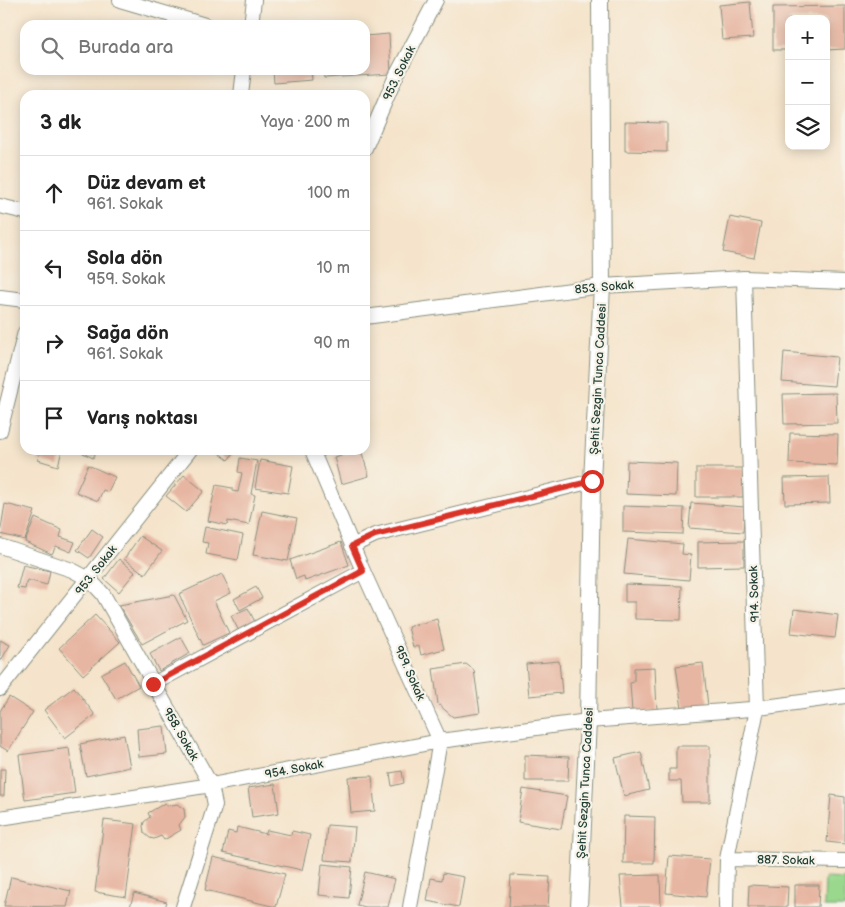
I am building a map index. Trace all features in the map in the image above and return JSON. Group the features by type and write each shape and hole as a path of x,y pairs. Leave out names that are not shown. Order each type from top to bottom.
{"street":[{"path":"120,0 188,20"},
{"path":"251,20 254,0"},
{"name":"953. Sokak","path":"370,136 396,76 436,0"},
{"name":"Şehit Sezgin Tunca Caddesi","path":"579,907 588,721 592,481 602,286 600,0"},
{"path":"242,90 243,75"},
{"path":"0,206 20,211"},
{"name":"853. Sokak","path":"370,316 602,286 744,278 845,282"},
{"name":"914. Sokak","path":"726,907 727,859 757,709 744,278"},
{"path":"0,297 20,299"},
{"path":"0,431 20,352"},
{"name":"953. Sokak","path":"0,689 186,455"},
{"name":"959. Sokak","path":"314,455 363,571 440,741"},
{"path":"352,546 375,535 592,481"},
{"name":"958. Sokak","path":"0,546 72,570 89,579 103,594 211,785 215,805 183,907"},
{"path":"153,684 363,571"},
{"name":"954. Sokak","path":"0,818 211,785 440,741 588,721 757,709 845,696"},
{"path":"410,907 440,741"},
{"name":"887. Sokak","path":"727,859 845,861"}],"green space":[{"path":"825,878 845,879 845,907 824,907"}],"building":[{"path":"750,2 753,38 722,40 719,5"},
{"path":"845,6 845,49 830,50 830,15 785,15 785,50 773,50 773,7"},
{"path":"389,34 391,74 324,78 324,75 370,75 370,36"},
{"path":"273,75 312,75 312,80 274,83"},
{"path":"625,122 667,123 667,152 625,151"},
{"path":"730,217 761,223 754,258 723,252"},
{"path":"784,352 837,357 834,386 782,382"},
{"path":"836,393 837,423 784,424 783,394"},
{"path":"790,433 838,434 837,465 789,463"},
{"path":"39,455 61,455 58,466 38,460"},
{"path":"222,455 232,455 228,460"},
{"path":"363,455 369,476 341,484 334,457"},
{"path":"240,458 257,461 251,494 255,495 249,525 228,521 227,525 208,521 216,485 232,488 232,491 238,492 242,473 238,472"},
{"path":"260,460 293,466 288,493 255,488"},
{"path":"627,461 677,463 676,496 626,494"},
{"path":"88,465 115,477 108,492 103,490 98,501 76,492"},
{"path":"696,468 743,468 743,497 696,497"},
{"path":"184,475 204,491 186,512 166,496"},
{"path":"829,477 830,503 785,504 784,478"},
{"path":"691,503 745,507 743,532 689,528"},
{"path":"5,504 35,511 25,540 0,534"},
{"path":"623,506 684,508 683,534 623,532"},
{"path":"262,511 297,518 288,561 253,555"},
{"path":"35,518 62,530 60,537 75,542 71,552 56,546 52,554 25,542"},
{"path":"205,527 243,535 238,560 206,554 208,543 202,542"},
{"path":"92,529 103,537 89,558 77,550"},
{"path":"140,536 162,551 145,574 124,559"},
{"path":"628,539 683,544 682,554 691,555 689,580 624,574"},
{"path":"744,541 744,566 698,567 698,542"},
{"path":"341,542 349,565 305,581 304,576 296,579 290,560"},
{"path":"119,559 135,572 119,592 104,579"},
{"path":"23,565 50,571 47,585 27,580 25,589 17,588"},
{"path":"222,574 231,593 214,601 229,633 203,645 179,594"},
{"path":"625,584 682,586 681,620 635,619 635,602 625,602"},
{"path":"256,587 262,598 240,610 234,599"},
{"path":"174,595 187,620 142,644 119,605"},
{"path":"248,608 255,622 239,631 231,616"},
{"path":"794,609 838,615 835,638 791,633"},
{"path":"95,615 120,642 83,675 59,648"},
{"path":"437,619 444,649 421,655 419,646 413,647 408,627"},
{"path":"181,637 190,653 159,671 150,654"},
{"path":"0,640 10,645 0,662"},
{"path":"125,661 139,686 116,699 101,674"},
{"path":"559,661 562,693 529,696 526,664"},
{"path":"703,663 708,706 682,709 676,666"},
{"path":"466,664 474,670 480,713 453,717 438,704 433,669"},
{"path":"655,667 657,711 632,712 630,683 634,682 634,668"},
{"path":"74,687 95,715 65,738 44,710"},
{"path":"9,697 33,712 8,751 0,746 0,711"},
{"path":"164,726 167,754 139,757 137,729"},
{"path":"124,735 130,767 86,776 80,744"},
{"path":"676,746 710,746 710,802 682,802 681,781 669,781 669,769 676,769"},
{"path":"69,748 75,793 25,800 19,755"},
{"path":"641,752 649,790 624,796 615,758"},
{"path":"525,755 569,757 568,781 525,781"},
{"path":"0,769 5,769 4,796 0,796"},
{"path":"402,771 404,783 392,786 390,773"},
{"path":"372,776 375,811 351,813 348,777"},
{"path":"275,784 279,813 252,817 248,788"},
{"path":"523,789 567,796 561,829 518,822"},
{"path":"831,795 845,797 845,844 827,842"},
{"path":"165,803 167,806 177,804 184,809 185,817 179,825 181,830 164,840 161,836 154,839 150,838 144,833 144,822 150,817 148,813"},
{"path":"624,816 655,817 654,863 623,863"},
{"path":"104,820 136,824 126,897 95,892"},
{"path":"327,825 355,827 352,862 324,860"},
{"path":"237,827 266,834 267,830 291,835 292,831 310,835 302,870 223,853 228,831 236,833"},
{"path":"669,856 710,859 706,897 666,893"},
{"path":"213,857 285,874 276,907 205,890"},
{"path":"322,864 352,867 349,898 319,895"},
{"path":"365,872 395,879 388,907 357,905"},
{"path":"443,873 464,877 459,907 427,901 431,878 442,880"},
{"path":"511,875 550,877 548,907 509,907"},
{"path":"660,875 661,907 623,907 620,876"},
{"path":"11,877 71,891 67,907 4,906"},
{"path":"749,885 788,887 787,907 748,907"},
{"path":"795,885 819,885 818,907 795,907"},
{"path":"134,893 167,902 165,907 130,907"}],"route":[{"path":"153,684 363,571 352,546 375,535 592,481"}]}
